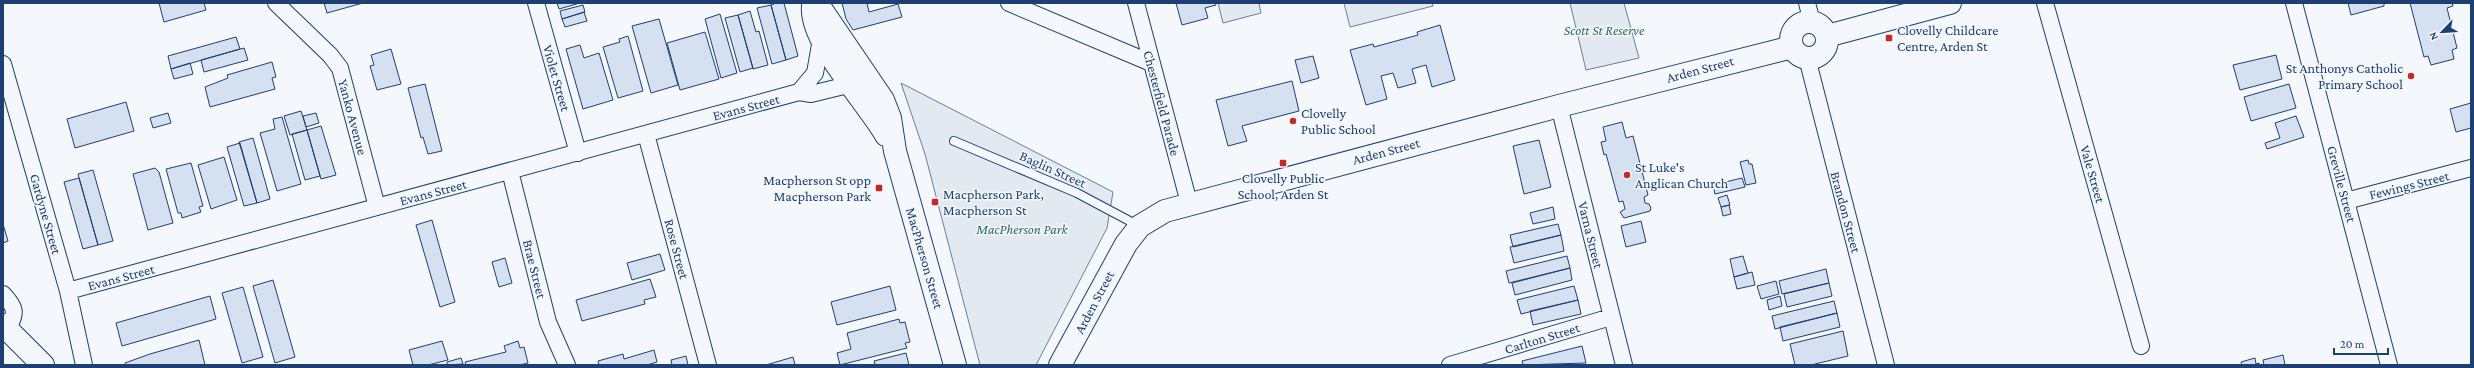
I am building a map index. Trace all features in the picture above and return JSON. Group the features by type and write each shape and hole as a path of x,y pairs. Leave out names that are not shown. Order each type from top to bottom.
{"main road":[{"name":"MacPherson Street","path":"813,3 812,12 821,39 883,100 890,118 895,151 955,365"},
{"name":"MacPherson Street","path":"817,3 839,37 858,77"},
{"path":"1815,20 1827,42 1823,53 1818,57 1799,52 1792,35 1795,30 1804,23 1815,20 1950,3"},
{"name":"Arden Street","path":"1060,365 1126,244 1140,226 1165,211 1189,203 1559,106 1799,52"},
{"path":"5,327 43,365"}],"street":[{"name":"Yanko Avenue","path":"276,3 330,55 340,68 377,207"},
{"name":"Violet Street","path":"536,3 578,153"},
{"path":"1009,3 1152,63"},
{"name":"Chesterfield Parade","path":"1136,3 1189,203"},
{"name":"Vale Street","path":"2045,3 2141,346"},
{"name":"Greville Street","path":"2294,3 2389,365"},
{"name":"Evans Street","path":"799,92 815,73 821,39"},
{"name":"Brandon Street","path":"1799,52 1886,365"},
{"name":"Gardyne Street","path":"3,64 68,292 84,365"},
{"name":"Evans Street","path":"68,292 799,92 811,94 858,77"},
{"name":"Varna Street","path":"1559,106 1624,365"},
{"name":"Rose Street","path":"646,134 708,365"},
{"name":"Fewings Street","path":"2346,201 2471,168"},
{"name":"Brae Street","path":"510,171 548,322 568,365"},
{"path":"3,294 13,304 15,314 5,327"},
{"name":"Carlton Street","path":"1450,365 1611,317"}],"lane":[{"name":"Baglin Street","path":"954,141 1077,192 1140,226"}],"green space":[{"path":"1218,3 1259,3 1261,13 1223,23"},
{"path":"1344,3 1432,3 1433,6 1350,27"},
{"name":"Scott St Reserve","path":"1570,3 1624,3 1639,58 1586,70"},
{"name":"MacPherson Park","path":"901,83 1113,192 1107,228 1036,365 980,365 925,154"}],"building":[{"path":"159,3 204,3 206,10 164,22"},
{"path":"324,3 363,3 327,13"},
{"path":"557,3 580,3 559,9"},
{"path":"776,3 784,3 798,56 786,60 771,5"},
{"path":"842,3 867,3 869,12 898,4 902,17 853,30 846,19"},
{"path":"1176,3 1215,3 1216,5 1205,8 1208,18 1182,25"},
{"path":"2348,3 2384,3 2384,6 2351,15"},
{"path":"2410,3 2452,3 2453,6 2447,8 2457,48 2452,50 2454,59 2431,65 2428,56 2424,57"},
{"path":"583,5 585,12 562,19 560,11"},
{"path":"771,5 786,60 772,64 757,8"},
{"path":"750,11 756,32 759,31 768,65 753,69 738,15"},
{"path":"584,12 587,21 565,27 562,19"},
{"path":"720,14 737,73 721,78 705,19"},
{"path":"738,15 753,68 740,72 725,18"},
{"path":"659,19 678,85 651,93 632,26"},
{"path":"1440,25 1455,80 1432,87 1426,65 1412,69 1416,83 1398,88 1393,73 1381,76 1387,99 1366,105 1350,50 1373,44 1374,47 1418,35 1417,32"},
{"path":"705,32 719,79 680,90 667,43"},
{"path":"628,36 643,91 618,98 603,47 620,42 619,39"},
{"path":"236,37 240,49 171,69 168,56"},
{"path":"580,45 584,58 599,53 613,100 583,109 566,49"},
{"path":"244,48 248,60 204,72 201,60"},
{"path":"391,49 401,84 377,90 370,66 374,65 371,55"},
{"path":"2276,55 2282,79 2240,90 2233,65"},
{"path":"1313,56 1319,78 1301,83 1295,60"},
{"path":"272,62 276,77 272,78 275,89 210,107 205,87 228,78 227,75"},
{"path":"190,63 193,74 174,79 171,69"},
{"path":"1292,81 1299,111 1242,126 1247,141 1228,146 1216,100"},
{"path":"425,84 442,151 428,154 423,137 421,138 408,88"},
{"path":"2289,84 2296,108 2251,121 2244,97"},
{"path":"126,102 134,131 75,148 67,119"},
{"path":"2471,103 2471,128 2456,132 2450,109"},
{"path":"301,111 307,130 290,135 284,116"},
{"path":"168,113 171,123 153,128 150,118"},
{"path":"316,113 319,123 306,127 303,116"},
{"path":"2296,116 2304,137 2267,149 2265,143 2280,138 2275,123"},
{"path":"282,117 301,184 277,191 260,133 275,129 273,119"},
{"name":"St Luke's Anglican Church","path":"1622,122 1626,138 1633,136 1648,195 1644,197 1645,203 1649,204 1651,208 1650,211 1624,218 1620,212 1625,209 1623,201 1619,202 1606,154 1604,155 1601,142 1606,141 1603,127"},
{"path":"321,126 336,175 321,179 307,130"},
{"path":"307,130 320,176 305,180 292,134"},
{"path":"253,138 270,199 257,203 239,142"},
{"path":"1539,140 1551,187 1524,194 1513,146"},
{"path":"240,143 257,203 244,206 227,147"},
{"path":"224,157 237,200 211,209 198,165"},
{"path":"1748,160 1749,164 1752,164 1756,183 1746,185 1740,162"},
{"path":"191,163 203,206 199,207 201,212 182,218 181,213 178,213 166,169"},
{"path":"155,168 159,172 173,223 148,230 133,174"},
{"path":"93,170 113,241 98,245 78,174"},
{"path":"79,178 98,245 83,249 64,182"},
{"path":"1742,178 1745,187 1715,194 1713,185"},
{"path":"1727,195 1730,205 1721,207 1718,198"},
{"path":"1729,205 1731,214 1723,216 1721,207"},
{"path":"1553,207 1555,219 1533,224 1530,213"},
{"path":"432,220 455,302 440,307 416,225"},
{"path":"1641,221 1646,242 1626,247 1621,226"},
{"path":"3,224 8,241 3,243"},
{"path":"1558,224 1561,235 1513,247 1510,235"},
{"path":"1561,235 1564,251 1514,263 1510,247"},
{"path":"660,254 665,270 632,280 627,263"},
{"path":"1567,256 1570,268 1509,283 1506,271"},
{"path":"1743,256 1748,273 1734,277 1730,259"},
{"path":"505,258 512,283 499,287 492,262"},
{"path":"1570,268 1572,280 1515,295 1512,283"},
{"path":"1826,269 1829,283 1782,294 1779,281"},
{"path":"1752,272 1755,285 1737,289 1734,277"},
{"path":"650,279 656,297 644,300 645,304 582,321 576,300"},
{"path":"273,280 295,357 275,363 253,286"},
{"path":"1776,281 1779,294 1761,299 1757,286"},
{"path":"1829,283 1832,296 1787,307 1784,294"},
{"path":"890,286 896,310 837,325 831,302"},
{"path":"1574,286 1578,300 1521,314 1517,300"},
{"path":"243,287 263,357 242,363 222,293"},
{"path":"210,296 216,319 122,346 116,323"},
{"path":"1780,296 1782,306 1769,310 1767,300"},
{"path":"1578,300 1581,314 1533,325 1530,311"},
{"path":"1834,301 1837,313 1775,329 1772,316"},
{"path":"1837,313 1840,327 1783,341 1780,327"},
{"path":"899,319 900,323 905,322 910,342 905,343 907,348 840,365 837,353 851,349 847,333"},
{"path":"1843,331 1848,356 1811,365 1795,365 1790,344"},
{"path":"199,340 205,365 125,365 125,363 150,354"},
{"path":"442,341 448,360 428,365 413,365 409,350"},
{"path":"518,341 520,348 524,347 528,363 520,365 466,365 465,362 506,352 504,346"},
{"path":"1582,346 1586,363 1523,365 1522,361"},
{"path":"654,350 657,362 647,365 599,365 598,361 623,354 624,359"},
{"path":"906,353 909,365 871,365 875,364 874,361"},
{"path":"2283,355 2285,365 2264,365 2263,360"},
{"path":"686,356 688,365 672,365 671,360"},
{"path":"793,357 795,365 766,365"},
{"path":"461,358 463,364 447,365 447,362"},
{"path":"2255,358 2256,364 2259,363 2259,365 2242,365 2241,362"}],"place":[{"name":"Clovelly Childcare Centre, Arden St","path":"1889,38"},
{"name":"St Anthonys Catholic Primary School","path":"2411,76"},
{"name":"Clovelly Public School","path":"1293,121"},
{"name":"Clovelly Public School, Arden St","path":"1283,163"},
{"name":"St Luke's Anglican Church","path":"1627,175"},
{"name":"Macpherson St opp Macpherson Park","path":"879,188"},
{"name":"Macpherson Park, Macpherson St","path":"935,202"}]}
